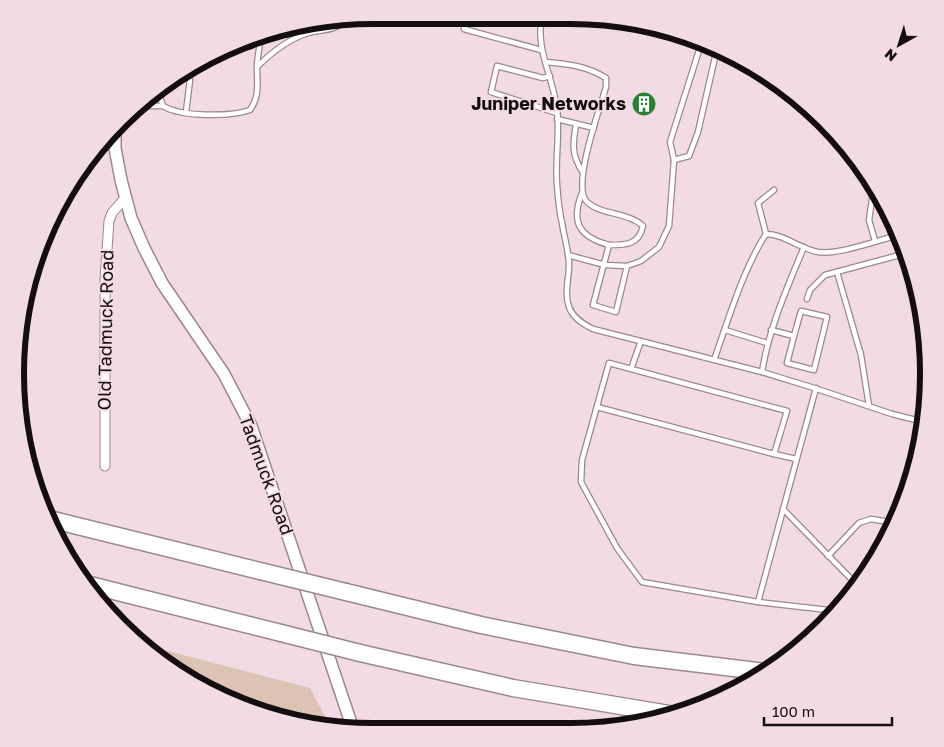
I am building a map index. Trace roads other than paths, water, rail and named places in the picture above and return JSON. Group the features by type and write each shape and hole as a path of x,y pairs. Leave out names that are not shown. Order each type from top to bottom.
{"highway":[{"path":"57,521 481,626 634,656 754,671"},
{"path":"97,587 360,653 513,688 657,712"}],"street":[{"name":"Tadmuck Road","path":"116,138 125,198 144,248 162,284 224,374 251,426 351,723"},
{"name":"Old Tadmuck Road","path":"105,466 105,279 109,221 112,212 125,198"}],"lane":[{"path":"465,24 464,30 542,50"},
{"path":"541,24 539,32 542,50 550,76 558,119 557,184 569,265 566,294 574,317 593,329 762,372 917,420"},
{"path":"257,67 274,50 307,33 339,26"},
{"path":"149,106 163,106 176,111 223,116 250,110 256,103 258,96 257,67 260,42"},
{"path":"568,255 605,265 627,266 641,261 659,247 669,226 674,160 670,142 700,49"},
{"path":"674,160 689,156 698,132 715,55"},
{"path":"546,62 572,64 594,71 606,78 606,87 582,171 582,193 578,208 579,228 586,236 609,245 625,245 636,240 641,234 643,226 637,220 597,208 587,202 582,193"},
{"path":"550,76 543,78 497,66 491,92 557,113"},
{"path":"186,112 190,80"},
{"path":"160,97 163,106"},
{"path":"558,119 594,128"},
{"path":"576,124 573,146 575,160 582,171"},
{"path":"714,360 758,246 766,234 758,203 774,190"},
{"path":"872,198 869,220 875,241"},
{"path":"766,234 774,234 804,248 819,252 829,252 892,237"},
{"path":"609,245 594,305 616,312 627,266"},
{"path":"762,372 767,343 785,292 804,248"},
{"path":"808,300 810,290 825,275 900,255"},
{"path":"837,272 861,355 869,406"},
{"path":"801,311 827,317 814,370 787,363 794,336 801,311"},
{"path":"725,330 767,343"},
{"path":"772,330 794,336"},
{"path":"631,369 641,341"},
{"path":"774,454 787,412 609,363 582,460 581,482 617,548 642,582 758,602 828,610"},
{"path":"758,602 816,388"},
{"path":"597,407 796,459"},
{"path":"783,508 852,580"},
{"path":"828,556 859,523 871,519 887,522"}],"place":[{"name":"Juniper Networks","path":"644,104"}]}
